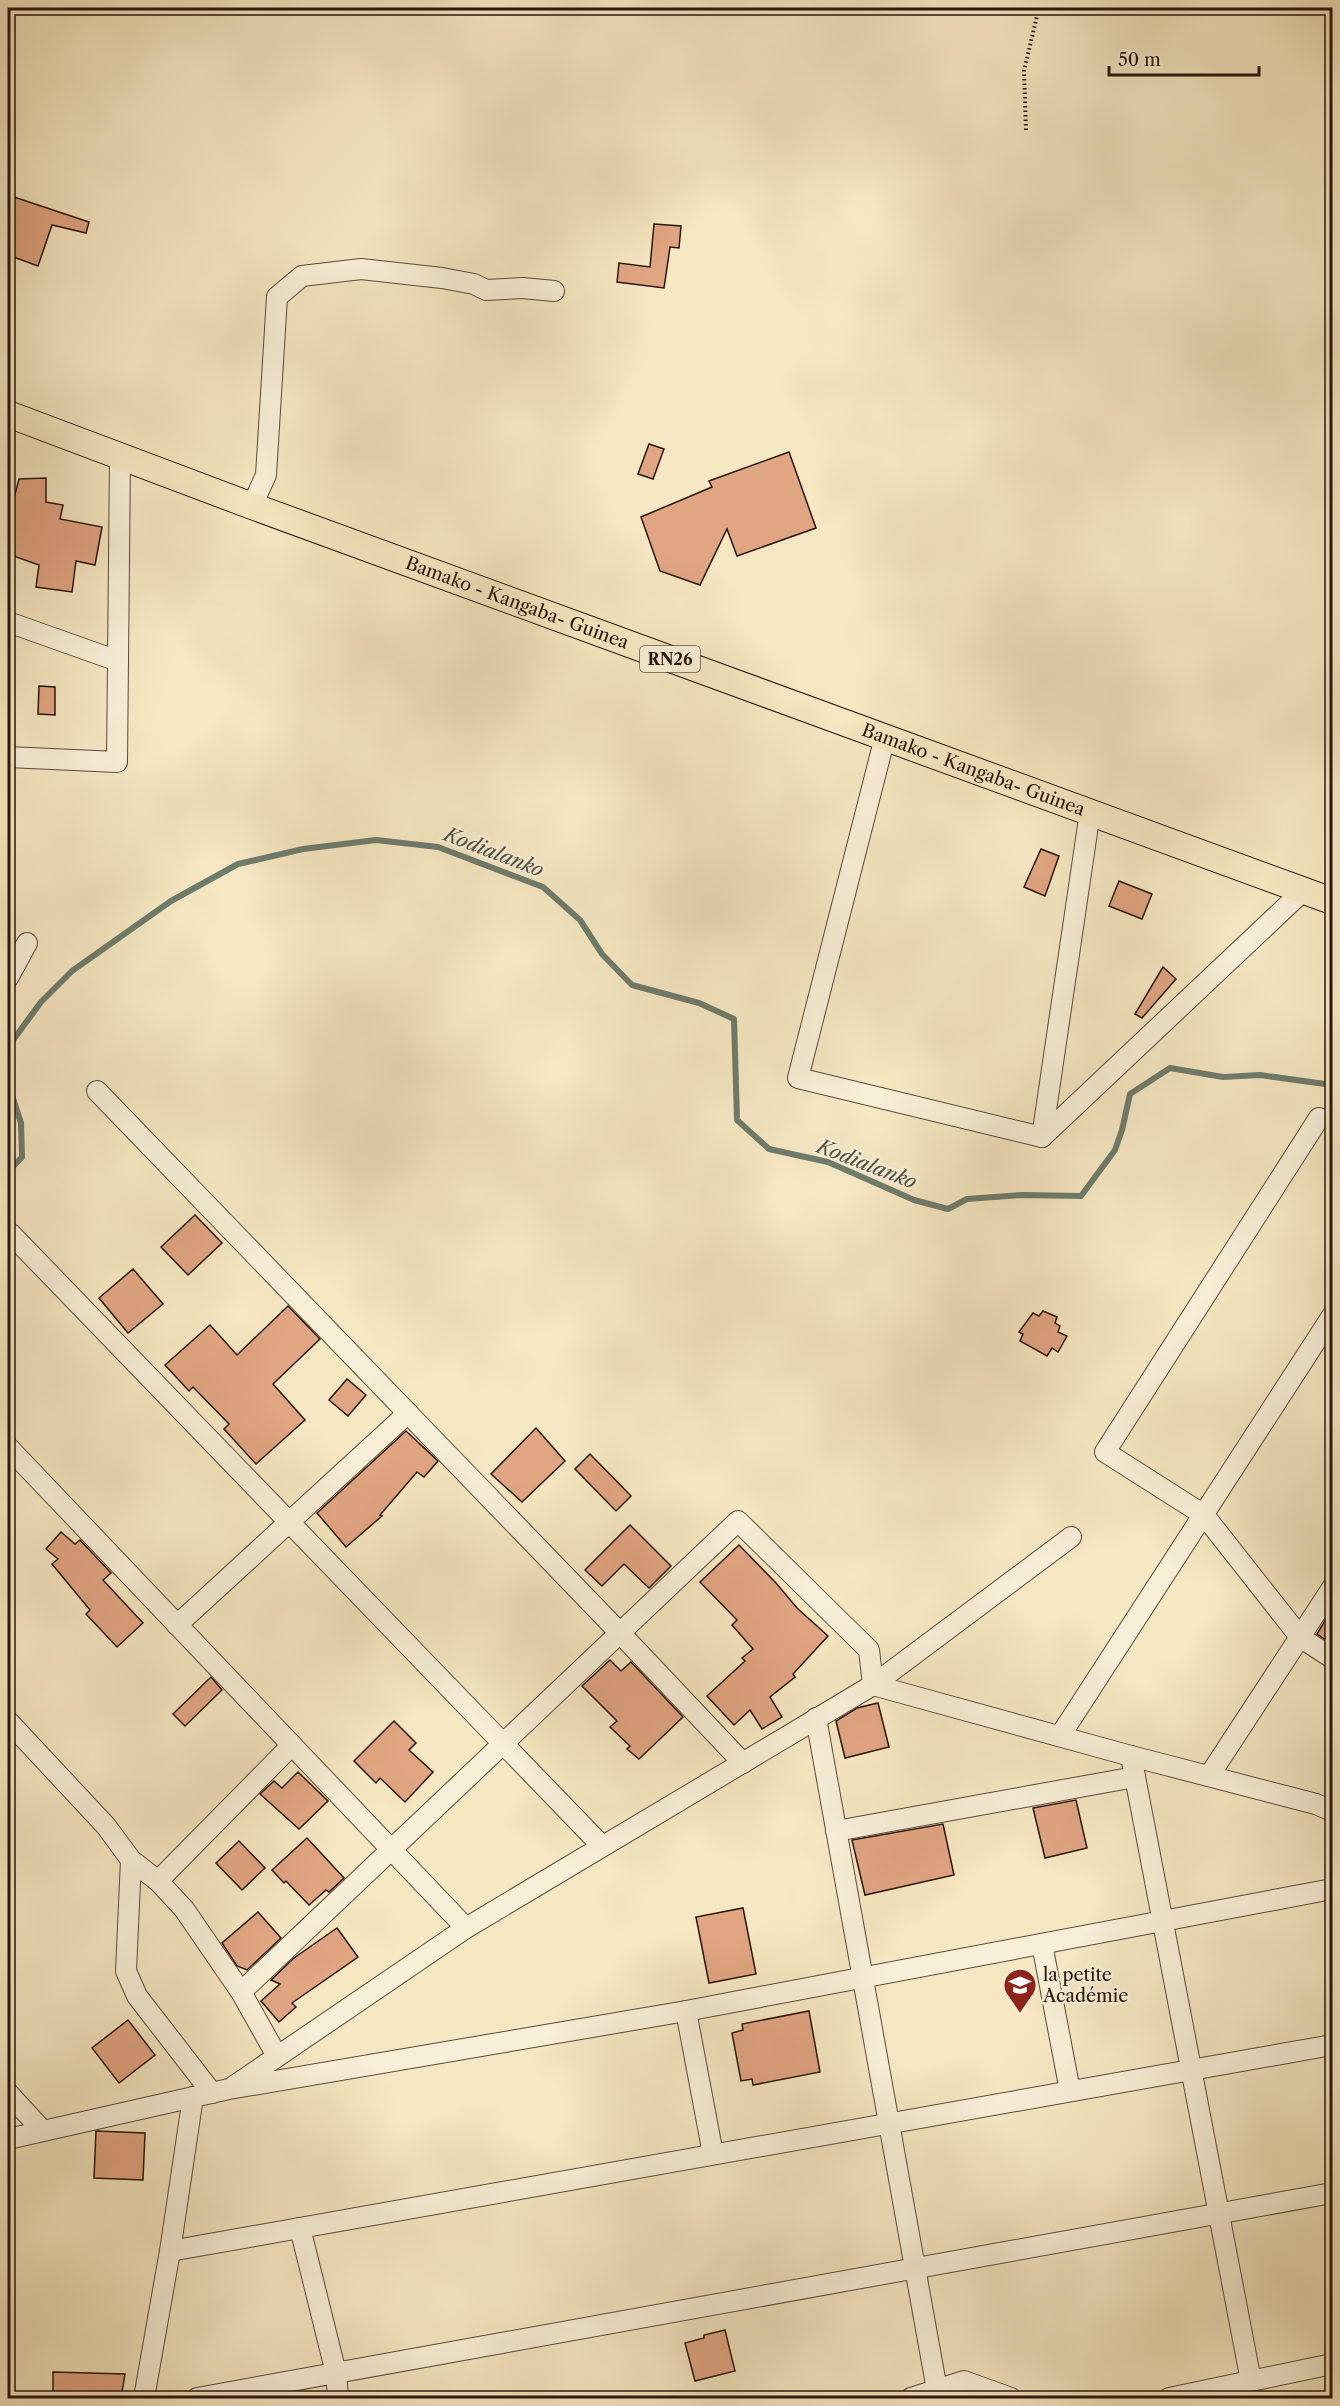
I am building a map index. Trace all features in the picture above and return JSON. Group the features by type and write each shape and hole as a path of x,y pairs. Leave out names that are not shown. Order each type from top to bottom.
{"main road":[{"name":"Bamako - Kangaba- Guinea","path":"8,414 252,506 1332,901"}],"street":[{"path":"252,506 266,475 278,297 302,276 361,269 464,282 486,290 523,288 554,291"},
{"path":"8,757 117,762 120,457"},
{"path":"8,622 118,661"},
{"path":"885,737 798,1078 1042,1137"},
{"path":"1042,1137 1090,812"},
{"path":"1042,1137 1304,890"},
{"path":"8,978 27,943"},
{"path":"97,1091 620,1633 742,1763"},
{"path":"1319,1118 1105,1452 1204,1515 1300,1637 1332,1658"},
{"path":"10,1233 602,1846"},
{"path":"1060,1736 1332,1316"},
{"path":"177,1625 408,1413"},
{"path":"8,1447 466,1928"},
{"path":"241,1992 738,1521 869,1650 873,1684"},
{"path":"221,2091 277,2056 466,1928 873,1684 1071,1537"},
{"path":"1209,1776 1332,1588"},
{"path":"873,1684 1316,1804 1332,1811"},
{"path":"816,1718 937,2390"},
{"path":"8,1721 106,1826 131,1860 158,1881 184,1910 241,1992 277,2056"},
{"path":"158,1881 292,1745"},
{"path":"1131,1755 1251,2381"},
{"path":"836,1831 1135,1778"},
{"path":"131,1860 126,1971 136,1996 221,2091"},
{"path":"8,2139 221,2091 686,2011 1332,1889"},
{"path":"1042,1944 1070,2091"},
{"path":"686,2011 713,2154"},
{"path":"170,2252 1332,2045"},
{"path":"8,2093 42,2130"},
{"path":"144,2398 170,2252 193,2097"},
{"path":"197,2398 1332,2193"},
{"path":"300,2228 336,2373 338,2398"},
{"path":"1169,2398 1210,2394 1251,2381 1332,2364"},
{"path":"911,2398 964,2381 1011,2398"}],"path":[{"path":"1026,130 1024,71 1036,16 1041,8"}],"building":[{"path":"8,195 89,222 86,233 52,225 38,266 8,255"},
{"path":"654,224 681,226 679,248 670,247 664,288 617,282 619,263 650,267"},
{"path":"649,444 664,449 653,479 638,474"},
{"path":"789,452 816,528 737,556 727,529 700,585 660,571 641,517 712,487 709,481"},
{"path":"46,478 46,502 63,505 60,519 102,527 95,565 76,561 72,592 36,587 39,565 8,554 8,521 19,479"},
{"path":"39,686 55,687 55,715 38,714"},
{"path":"1041,849 1059,856 1045,896 1024,887"},
{"path":"1119,881 1152,894 1142,919 1109,906"},
{"path":"1163,967 1176,979 1142,1018 1135,1014"},
{"path":"195,1215 222,1243 188,1275 161,1247"},
{"path":"133,1269 163,1304 128,1333 99,1298"},
{"path":"288,1306 320,1339 273,1384 305,1420 256,1464 224,1429 229,1424 193,1387 189,1391 165,1365 210,1325 237,1355"},
{"path":"1043,1311 1057,1317 1055,1323 1060,1326 1058,1332 1067,1336 1058,1352 1052,1348 1047,1356 1020,1341 1023,1334 1019,1332 1033,1313 1039,1316"},
{"path":"347,1379 366,1395 348,1416 329,1400"},
{"path":"536,1428 565,1461 522,1502 491,1474"},
{"path":"406,1431 438,1461 424,1477 417,1472 380,1515 382,1516 346,1547 317,1513"},
{"path":"590,1454 631,1496 616,1511 575,1469"},
{"path":"630,1525 671,1566 649,1588 624,1564 602,1586 585,1570"},
{"path":"61,1532 75,1544 80,1540 111,1573 103,1580 143,1623 117,1647 86,1614 90,1610 52,1564 58,1559 46,1549"},
{"path":"739,1545 797,1608 828,1636 793,1674 795,1677 770,1697 782,1717 762,1729 750,1710 734,1725 707,1696 745,1661 742,1658 753,1649 732,1625 737,1620 700,1582"},
{"path":"1332,1609 1332,1644 1317,1634"},
{"path":"610,1660 621,1671 631,1662 683,1717 639,1759 627,1749 630,1746 610,1727 617,1721 582,1686"},
{"path":"211,1677 222,1690 185,1726 173,1714"},
{"path":"878,1703 889,1747 845,1758 836,1721 857,1708"},
{"path":"394,1721 416,1743 409,1750 433,1772 405,1802 380,1778 376,1783 354,1761"},
{"path":"298,1772 328,1801 299,1829 260,1794 274,1781 282,1788"},
{"path":"1076,1800 1087,1848 1045,1858 1033,1808"},
{"path":"943,1824 954,1875 865,1895 852,1840"},
{"path":"307,1838 344,1878 329,1892 326,1890 309,1905 272,1870"},
{"path":"239,1841 265,1868 242,1890 216,1863"},
{"path":"743,1908 756,1974 709,1983 696,1917"},
{"path":"258,1912 281,1938 247,1970 237,1966 222,1943"},
{"path":"337,1928 358,1957 292,2003 296,2007 279,2022 261,2001 280,1984 271,1980 294,1958"},
{"path":"809,2011 820,2072 753,2085 752,2079 741,2081 732,2033 743,2030 742,2024"},
{"path":"128,2020 155,2055 119,2083 92,2048"},
{"path":"96,2131 145,2133 143,2180 94,2178"},
{"path":"725,2330 735,2371 695,2381 685,2343"},
{"path":"53,2372 125,2374 121,2398 107,2398 107,2395 74,2395 74,2398 53,2398"}],"waterway":[{"name":"Kodialanko","path":"8,1047 41,1002 72,971 171,901 238,864 303,849 376,840 438,847 543,887 580,920 602,954 632,985 699,1003 734,1019 737,1120 769,1149 828,1162 914,1200 948,1209 967,1199 1022,1195 1081,1196 1115,1150 1130,1094 1170,1068 1223,1077 1260,1075 1332,1085"},
{"name":"Kodialanko","path":"8,1083 21,1123 22,1157 8,1172"}],"place":[{"name":"la petite Académie","path":"1020,2014"}]}
